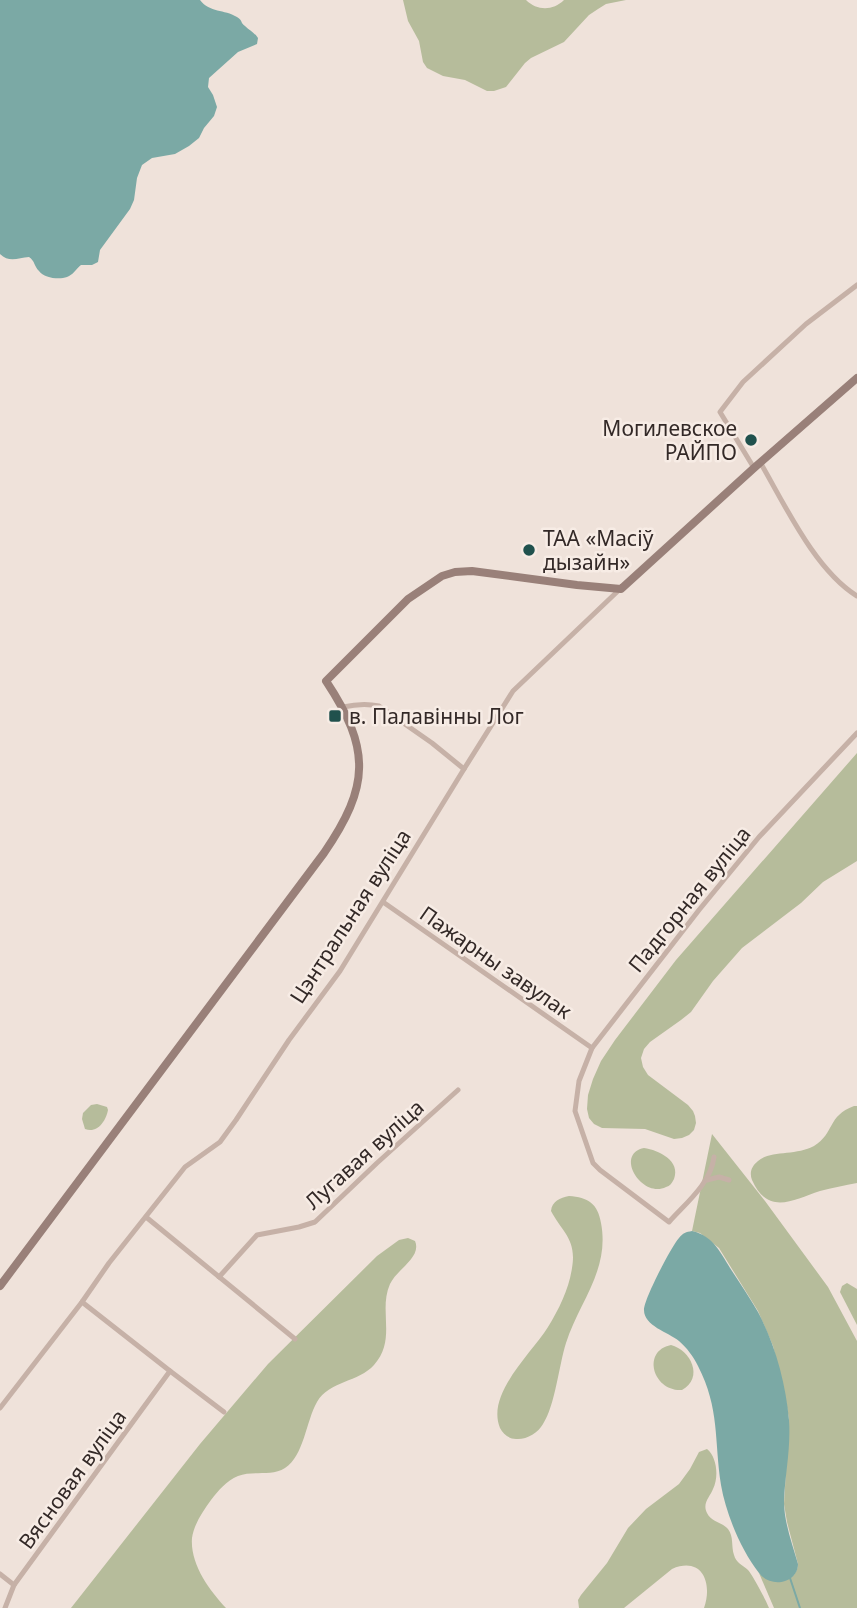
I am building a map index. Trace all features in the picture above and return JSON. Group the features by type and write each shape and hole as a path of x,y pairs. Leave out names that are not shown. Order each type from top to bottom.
{"street":[{"path":"857,285 797,332 743,383 720,412 817,556 840,583 857,596"},
{"name":"Цэнтральная вуліца","path":"0,1408 185,1167 212,1149 227,1133 289,1040 340,971 513,691 621,589 857,378"},
{"path":"0,1286 341,827 354,798 358,747 343,707 326,681 408,599 442,576 472,571 621,589"},
{"path":"343,707 358,704 379,706 464,769"},
{"name":"Падгорная вуліца","path":"704,1182 669,1222 600,1170 593,1163 575,1111 579,1081 592,1048 698,910 759,837 857,733"},
{"name":"Пажарны завулак","path":"383,902 592,1048"},
{"name":"Лугавая вуліца","path":"219,1277 257,1235 315,1222 458,1090"},
{"path":"704,1182 712,1170 714,1157"},
{"path":"704,1182 715,1177 729,1180"},
{"path":"146,1217 295,1339"},
{"path":"82,1301 224,1412"},
{"name":"Вясновая вуліца","path":"5,1608 14,1585 170,1371"},
{"path":"0,1574 14,1585"}],"green space":[{"path":"403,0 526,0 545,8 564,0 626,0 606,4 598,9 564,42 525,63 506,87 487,91 465,80 443,76 427,68 423,62 419,41 408,21"},
{"path":"857,753 857,861 823,882 801,903 742,948 713,981 691,1012 644,1049 641,1058 643,1067 648,1075 693,1111 696,1123 694,1130 689,1135 674,1139 645,1129 602,1128 594,1124 587,1109 588,1095 601,1061 615,1040 676,960"},
{"path":"91,1105 107,1107 105,1118 97,1128 85,1129 83,1113"},
{"path":"857,1106 857,1183 782,1202 773,1202 758,1191 751,1174 758,1161 769,1155 814,1146 821,1141 839,1115"},
{"path":"712,1134 828,1287 857,1341 857,1608 774,1608 759,1573 770,1580 783,1581 797,1571 798,1564 784,1504 789,1419 773,1346 758,1311 719,1248 700,1233 692,1231"},
{"path":"644,1148 662,1154 672,1162 675,1173 669,1186 657,1189 648,1187 635,1174 631,1158 635,1152"},
{"path":"569,1196 582,1198 595,1206 601,1223 601,1256 592,1285 566,1343 547,1416 535,1433 513,1439 506,1436 500,1428 497,1415 499,1402 512,1375 548,1327 566,1291 571,1276 572,1250 568,1236 551,1211 557,1201"},
{"path":"408,1238 415,1241 415,1252 390,1284 386,1304 385,1345 374,1365 368,1371 322,1395 313,1410 301,1447 285,1468 268,1473 244,1474 230,1480 211,1500 197,1523 192,1548 197,1567 207,1585 226,1608 71,1608 200,1444 268,1364 377,1256 399,1240"},
{"path":"847,1283 857,1289 857,1325 840,1292 842,1286"},
{"path":"671,1345 684,1352 692,1365 692,1379 682,1390 664,1385 654,1370 656,1355"},
{"path":"707,1449 715,1462 716,1473 715,1484 706,1503 707,1513 728,1529 735,1558 750,1573 769,1608 704,1608 707,1590 703,1574 691,1566 682,1566 672,1569 624,1608 579,1608 578,1600 581,1595 607,1563 628,1528 646,1509 679,1484 699,1452"}],"water":[{"path":"0,0 200,0 208,7 237,17 258,38 257,44 238,52 209,78 208,87 217,107 199,138 175,154 152,158 142,165 130,209 100,250 98,262 81,265 64,278 44,275 29,257 10,259 0,254"},
{"path":"692,1231 706,1237 720,1252 758,1312 779,1364 789,1420 784,1509 798,1564 794,1576 783,1582 770,1581 759,1573 746,1554 730,1520 721,1485 710,1396 698,1366 682,1344 652,1324 645,1316 645,1304 664,1262 680,1236"}],"waterway":[{"path":"790,1578 800,1608"}],"place":[{"name":"Могилевское РАЙПО","path":"751,440"},
{"name":"ТАА «Масіў дызайн»","path":"529,550"},
{"name":"в. Палавінны Лог","path":"335,716"}]}
